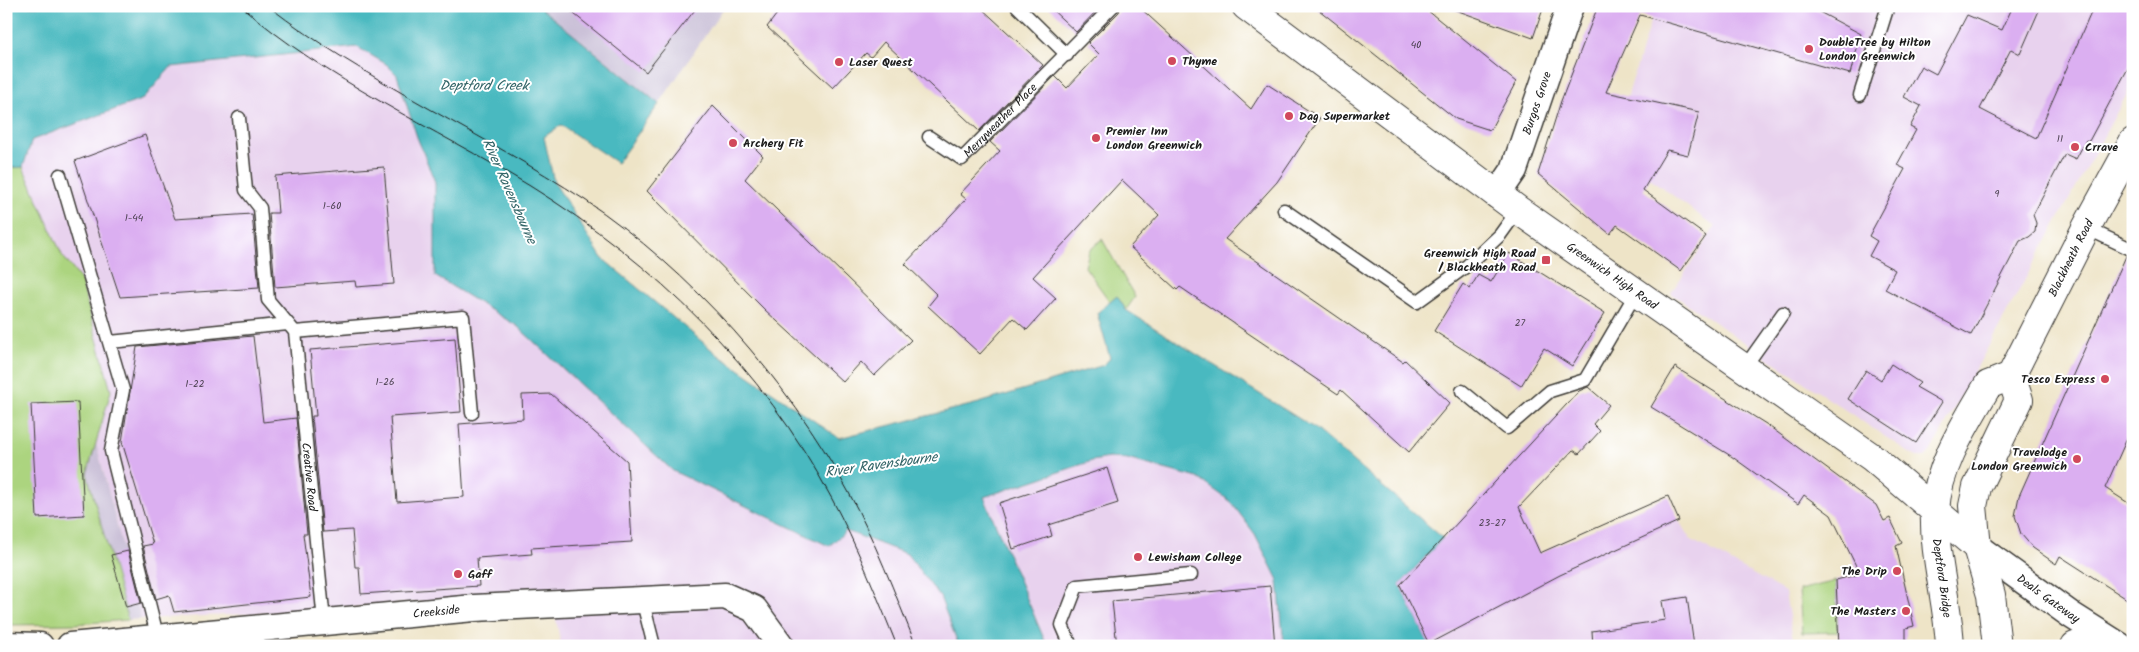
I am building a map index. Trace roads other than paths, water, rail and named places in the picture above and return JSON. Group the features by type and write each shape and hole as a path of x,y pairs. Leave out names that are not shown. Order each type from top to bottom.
{"main road":[{"name":"Greenwich High Road","path":"1246,6 1508,202 1872,458 1977,547"},
{"name":"Blackheath Road","path":"2012,376 2086,228 2133,142"},
{"path":"1935,510 1942,474 1958,438 1988,385 2012,376 2019,400 1977,487 1973,506 1977,547 1992,595 1997,646"},
{"name":"Deptford Bridge","path":"1935,510 1936,531 1948,614 1950,646"},
{"path":"2075,646 2111,641"}],"street":[{"name":"Burgos Grove","path":"1508,202 1514,170 1570,6"},
{"name":"Deals Gateway","path":"1977,547 2111,641"},
{"name":"Creekside","path":"70,646 474,608 725,596 754,609 782,646"},
{"path":"6,646 40,646"}],"lane":[{"path":"1018,6 1067,55"},
{"name":"Merryweather Place","path":"929,137 962,159 1067,55 1113,6"},
{"path":"1860,95 1888,6"},
{"path":"239,118 246,190 260,208 268,300 292,328"},
{"path":"60,175 123,390 111,451 158,639"},
{"path":"1284,210 1417,302 1468,265 1500,235 1508,202"},
{"path":"2086,228 2133,250"},
{"path":"1462,391 1507,428 1550,391 1585,380 1636,293"},
{"path":"1744,368 1783,313"},
{"path":"110,342 463,317 472,413"},
{"name":"Creative Road","path":"292,328 324,621"},
{"path":"1071,646 1062,625 1077,586 1191,576"},
{"path":"642,599 654,646"}],"water":[{"name":"Deptford Creek","path":"6,6 538,6 659,104 617,163 561,125 544,137 554,182 602,258 717,354 839,438 979,403 1104,365 1110,358 1097,313 1117,296 1126,310 1314,428 1443,538 1400,585 1429,644 1438,644 1439,646 1284,646 1278,580 1255,534 1230,501 1198,478 1127,459 1109,458 1092,461 984,497 1047,646 959,646 940,597 907,554 846,531 829,546 673,471 517,326 435,276 435,182 417,137 397,75 386,64 357,47 171,67 143,99 32,140 23,167 6,168"}],"tram line":[{"path":"241,6 274,33 345,80 493,164 576,216 620,249 702,322 773,405 804,451 832,499 850,535 897,646"},
{"path":"268,6 345,59 384,83 546,175 585,200 624,228 699,294 766,368 824,449 867,529 916,646"}],"place":[{"name":"DoubleTree by Hilton London Greenwich","path":"1809,49"},
{"name":"Thyme","path":"1172,61"},
{"name":"Laser Quest","path":"839,62"},
{"name":"Dag Supermarket","path":"1289,116"},
{"name":"Premier Inn London Greenwich","path":"1096,138"},
{"name":"Archery Fit","path":"733,143"},
{"name":"Crrave","path":"2075,147"},
{"name":"Greenwich High Road / Blackheath Road","path":"1546,260"},
{"name":"Tesco Express","path":"2105,379"},
{"name":"Travelodge London Greenwich","path":"2077,459"},
{"name":"Lewisham College","path":"1138,557"},
{"name":"The Drip","path":"1897,571"},
{"name":"Gaff","path":"458,574"},
{"name":"The Masters","path":"1906,611"}],"water label":[{"name":"River Ravensbourne","path":"510,191"},
{"name":"River Ravensbourne","path":"881,464"}]}
